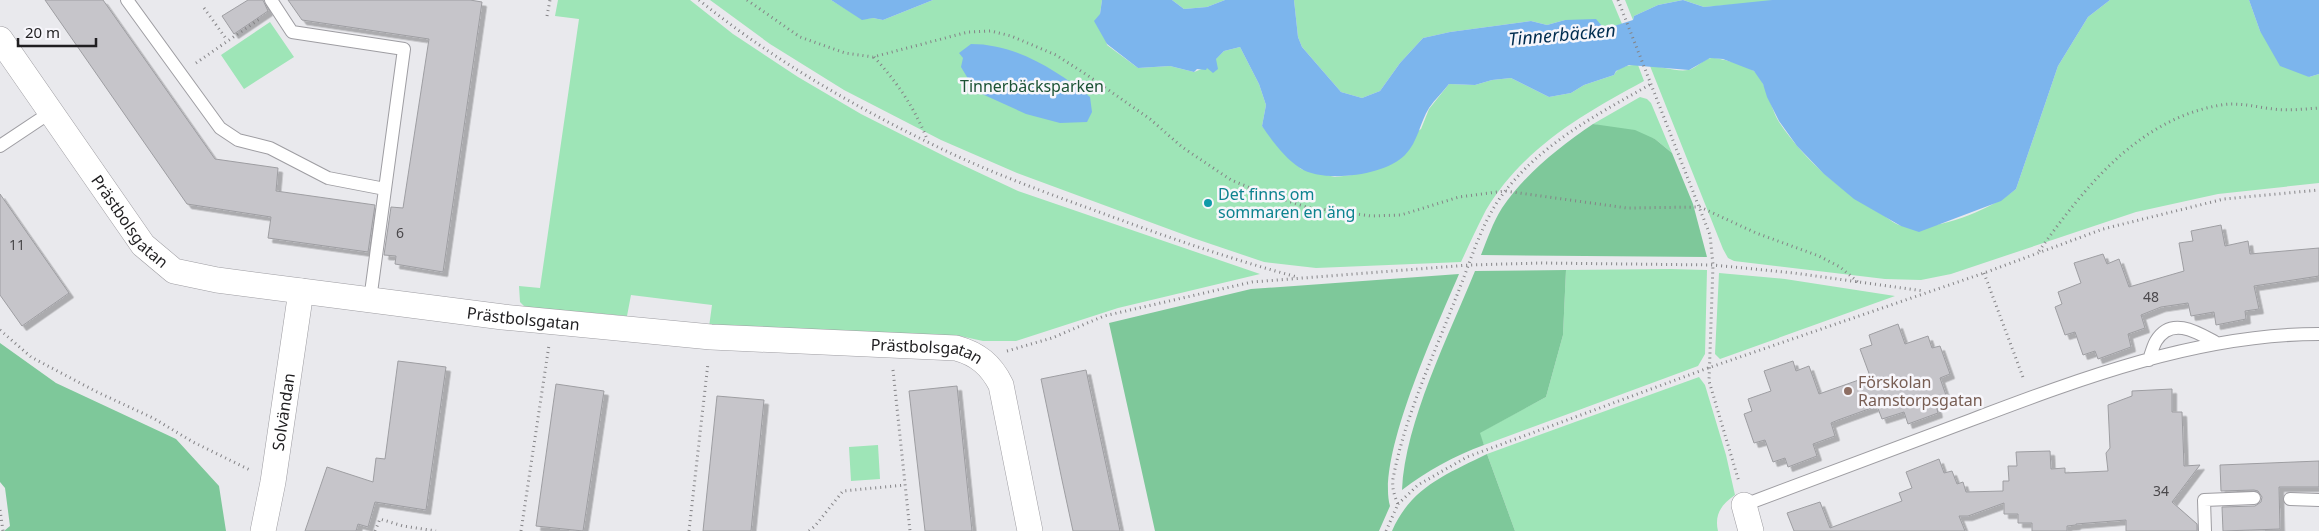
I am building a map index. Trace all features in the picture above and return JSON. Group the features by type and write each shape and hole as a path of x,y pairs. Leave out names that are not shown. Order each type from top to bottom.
{"street":[{"name":"Prästbolsgatan","path":"0,39 143,246 174,271 216,280 553,322 711,337 956,348 977,356 995,374 1000,385 1030,531"},
{"name":"Solvändan","path":"263,531 273,482 301,291"},
{"path":"1744,505 1751,531"}],"lane":[{"path":"127,0 220,128 238,140 270,148 328,178 386,189"},
{"path":"273,4 292,32 404,49 370,300"},
{"path":"0,146 50,112"},
{"path":"2149,360 2156,341 2163,333 2175,328 2194,330 2215,342"},
{"path":"1744,505 2031,397 2149,360 2215,342 2255,337 2319,334"},
{"path":"2206,531 2204,500 2254,498"},
{"path":"2290,499 2319,500"}],"path":[{"path":"547,16 550,0"},
{"path":"699,0 773,54 828,88 928,141 979,164 1118,219 1258,266 1300,278"},
{"path":"746,0 800,37 845,53 873,57 968,32 990,31 1011,36 1056,55 1150,120 1182,147 1231,180 1258,192 1306,207 1370,216 1401,215 1459,197 1505,191 1627,208 1700,206 1756,233 1819,256 1840,267 1859,283"},
{"path":"1618,0 1710,235 1713,265 1709,381 1732,454 1744,505"},
{"path":"182,74 273,4"},
{"path":"204,8 227,40"},
{"path":"873,57 901,89 918,116 928,141"},
{"path":"1398,504 1392,492 1393,480 1402,445 1421,388 1484,228 1505,191 1558,140 1586,121 1651,84"},
{"path":"2039,252 2075,201 2097,177 2151,131 2177,117 2222,105 2243,104 2292,110 2319,108"},
{"path":"1386,531 1398,504 1418,485 1467,457 1708,368 1984,273 2103,229 2224,199 2319,190"},
{"path":"977,356 1009,351 1052,338 1104,316 1252,282 1469,265 1541,263 1713,265 1794,273 1925,292"},
{"path":"1984,273 2031,397"},
{"path":"521,531 553,322"},
{"path":"0,330 31,357 97,392 153,418 194,442 273,482"},
{"path":"689,531 711,337"},
{"path":"890,346 910,531"},
{"path":"809,531 843,491 905,485"},
{"path":"0,510 3,531"},
{"path":"375,531 380,519 403,526 436,531"}],"green space":[{"path":"558,0 690,0 733,34 798,77 861,114 954,161 1018,191 1260,274 1118,308 1016,341 983,341 960,336 709,327 712,305 631,295 627,316 525,307 520,302 519,286 540,288 579,19 555,16"},
{"name":"Tinnerbäcksparken","path":"710,0 831,0 862,19 873,18 883,20 933,0 1102,0 1100,14 1107,45 1138,68 1170,66 1194,72 1207,67 1224,51 1240,47 1259,84 1266,105 1262,126 1301,169 1335,177 1352,175 1421,129 1429,109 1449,84 1475,85 1492,80 1511,78 1549,97 1571,93 1584,85 1614,75 1621,68 1638,65 1644,81 1577,120 1536,151 1518,168 1486,210 1461,262 1316,268 1264,262 1193,238 1017,173 941,140 844,90 770,44"},
{"path":"1172,0 1225,0 1207,7 1184,9"},
{"path":"1294,0 1612,0 1622,24 1611,27 1565,20 1547,25 1531,21 1450,32 1423,38 1400,63 1380,91 1362,98 1341,92 1302,47 1298,37"},
{"path":"1625,0 1683,0 1658,5 1634,16 1633,20"},
{"path":"1683,0 1772,0 1768,2 1704,7"},
{"path":"2110,0 2249,0 2260,31 2309,77 2319,74 2319,183 2218,194 2136,212 1951,274 1921,280 1885,279 1734,261 1728,258 1723,249 1650,66 1688,70 1705,60 1715,58 1751,69 1758,75 1765,87 1779,122 1801,150 1826,175 1853,196 1898,224 1917,227 1932,225 1962,218 1977,212 1992,205 2016,189 2058,66 2088,17"},
{"path":"270,22 294,57 244,89 221,55"},
{"path":"1640,97 1647,99 1651,103 1672,153 1655,139 1593,124"},
{"path":"1593,124 1635,130 1655,139 1672,153 1693,204 1707,257 1481,255 1499,213 1521,184 1555,152"},
{"path":"1566,270 1707,270 1705,354 1698,366 1484,445 1479,433 1546,397 1563,335"},
{"path":"1566,270 1563,335 1546,397 1480,433 1484,445 1441,464 1402,490 1411,436 1420,408 1441,350 1475,271"},
{"path":"1719,273 1785,279 1895,296 1720,359 1715,354"},
{"path":"1459,274 1424,356 1400,424 1392,456 1388,484 1390,506 1379,531 1155,531 1109,323 1251,289"},
{"path":"0,343 56,383 176,439 219,486 226,531 4,531 10,526 5,488 0,482"},
{"path":"1699,377 1705,385 1726,455 1735,495 1720,510 1717,519 1718,531 1515,531 1487,454"},
{"path":"878,445 880,479 851,481 849,447"},
{"path":"1487,454 1515,531 1392,531 1409,503 1432,483"}],"water":[{"path":"831,0 933,0 883,20 873,18 862,20"},
{"name":"Tinnerbäcken","path":"1102,0 1172,0 1184,9 1207,7 1225,0 1294,0 1298,37 1302,47 1341,92 1362,98 1380,91 1400,63 1423,38 1450,32 1531,21 1547,25 1565,20 1596,19 1602,26 1611,27 1633,20 1634,16 1658,5 1683,0 1704,7 1772,0 2110,0 2088,17 2058,66 2016,189 2001,201 1919,232 1901,226 1854,199 1824,174 1797,146 1779,121 1763,84 1754,71 1723,59 1710,58 1689,70 1629,65 1616,71 1614,75 1584,85 1571,93 1549,97 1511,78 1492,80 1475,85 1449,84 1429,108 1409,150 1396,162 1370,172 1354,175 1324,176 1311,173 1294,164 1279,149 1262,126 1266,105 1259,84 1240,47 1224,51 1216,59 1218,69 1213,73 1207,68 1206,70 1197,69 1194,72 1170,66 1138,68 1107,44 1094,21 1100,14"},
{"path":"2249,0 2319,0 2319,74 2309,77 2280,66 2260,31"},
{"path":"971,44 1004,48 1035,60 1063,77 1090,97 1092,112 1087,122 1060,123 1026,114 982,94 973,87 961,67 963,58 959,53"}],"building":[{"path":"45,0 103,0 215,159 278,168 276,191 375,205 368,252 268,238 271,217 187,204"},
{"path":"248,0 263,0 268,11 234,34 222,16"},
{"path":"288,0 470,0 482,2 443,272 395,264 396,256 384,255 391,207 403,208 429,39 302,20"},
{"path":"0,194 69,293 22,326 0,295"},
{"path":"2221,225 2225,246 2248,241 2250,254 2319,248 2319,276 2254,286 2259,309 2245,311 2246,319 2216,325 2214,312 2191,316 2188,303 2161,307 2141,315 2145,328 2128,334 2131,347 2098,359 2095,351 2083,355 2075,332 2065,335 2055,307 2062,304 2058,292 2081,283 2074,263 2103,254 2107,264 2119,259 2129,287 2184,271 2179,243 2193,241 2191,231"},
{"path":"1898,324 1905,344 1928,336 1932,348 1940,346 1950,374 1940,378 1948,401 1936,405 1938,413 1908,424 1904,412 1882,419 1877,406 1838,420 1831,423 1835,436 1813,444 1817,456 1788,467 1785,458 1773,462 1765,440 1754,443 1744,414 1752,411 1748,399 1771,391 1764,371 1793,361 1796,371 1809,366 1819,394 1870,376 1860,349 1872,345 1869,335"},
{"path":"398,361 446,367 426,510 375,502 368,527 358,524 356,531 305,531 327,467 373,482 376,458 385,459"},
{"path":"1086,370 1120,531 1073,531 1062,480 1041,379"},
{"path":"556,384 604,391 583,531 536,526"},
{"path":"957,386 972,531 925,531 909,391"},
{"path":"2172,389 2172,412 2182,412 2184,466 2200,465 2172,502 2197,524 2197,531 2126,531 2126,520 2076,524 2067,526 2067,531 2032,531 2032,523 2018,523 2018,514 2004,514 2004,503 1968,516 1959,516 1965,531 1794,531 1787,513 1820,502 1830,528 1902,501 1899,493 1912,488 1906,472 1939,459 1944,473 1952,471 1957,484 1963,482 1966,492 2003,491 2003,481 2009,481 2008,466 2017,466 2016,452 2050,451 2051,469 2065,468 2065,473 2108,471 2106,453 2110,448 2108,405 2132,396 2132,391"},
{"path":"717,396 764,400 751,531 703,531"},
{"path":"2319,461 2319,487 2279,487 2280,529 2223,531 2222,507 2255,506 2261,502 2262,497 2258,491 2254,490 2221,491 2220,465"}],"place":[{"name":"Det finns om sommaren en äng","path":"1208,203"},
{"name":"Förskolan Ramstorpsgatan","path":"1848,391"}]}
